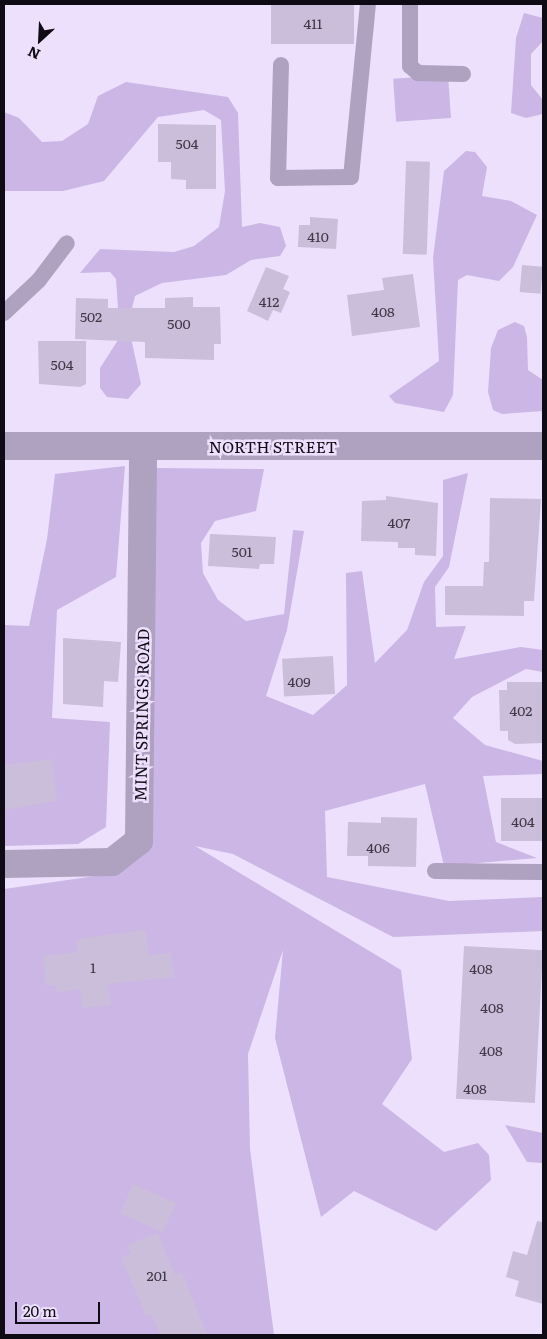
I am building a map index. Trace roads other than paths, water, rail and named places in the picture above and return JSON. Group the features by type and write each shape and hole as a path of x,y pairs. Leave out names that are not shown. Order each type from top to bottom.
{"street":[{"name":"NORTH STREET","path":"4,446 543,446"},
{"name":"MINT SPRINGS ROAD","path":"4,864 112,862 139,841 144,446"}],"lane":[{"path":"281,64 278,178 351,177 368,4"},
{"path":"410,4 410,66 418,73 463,74"},
{"path":"4,313 39,280 67,243"},
{"path":"435,871 543,872"}]}
